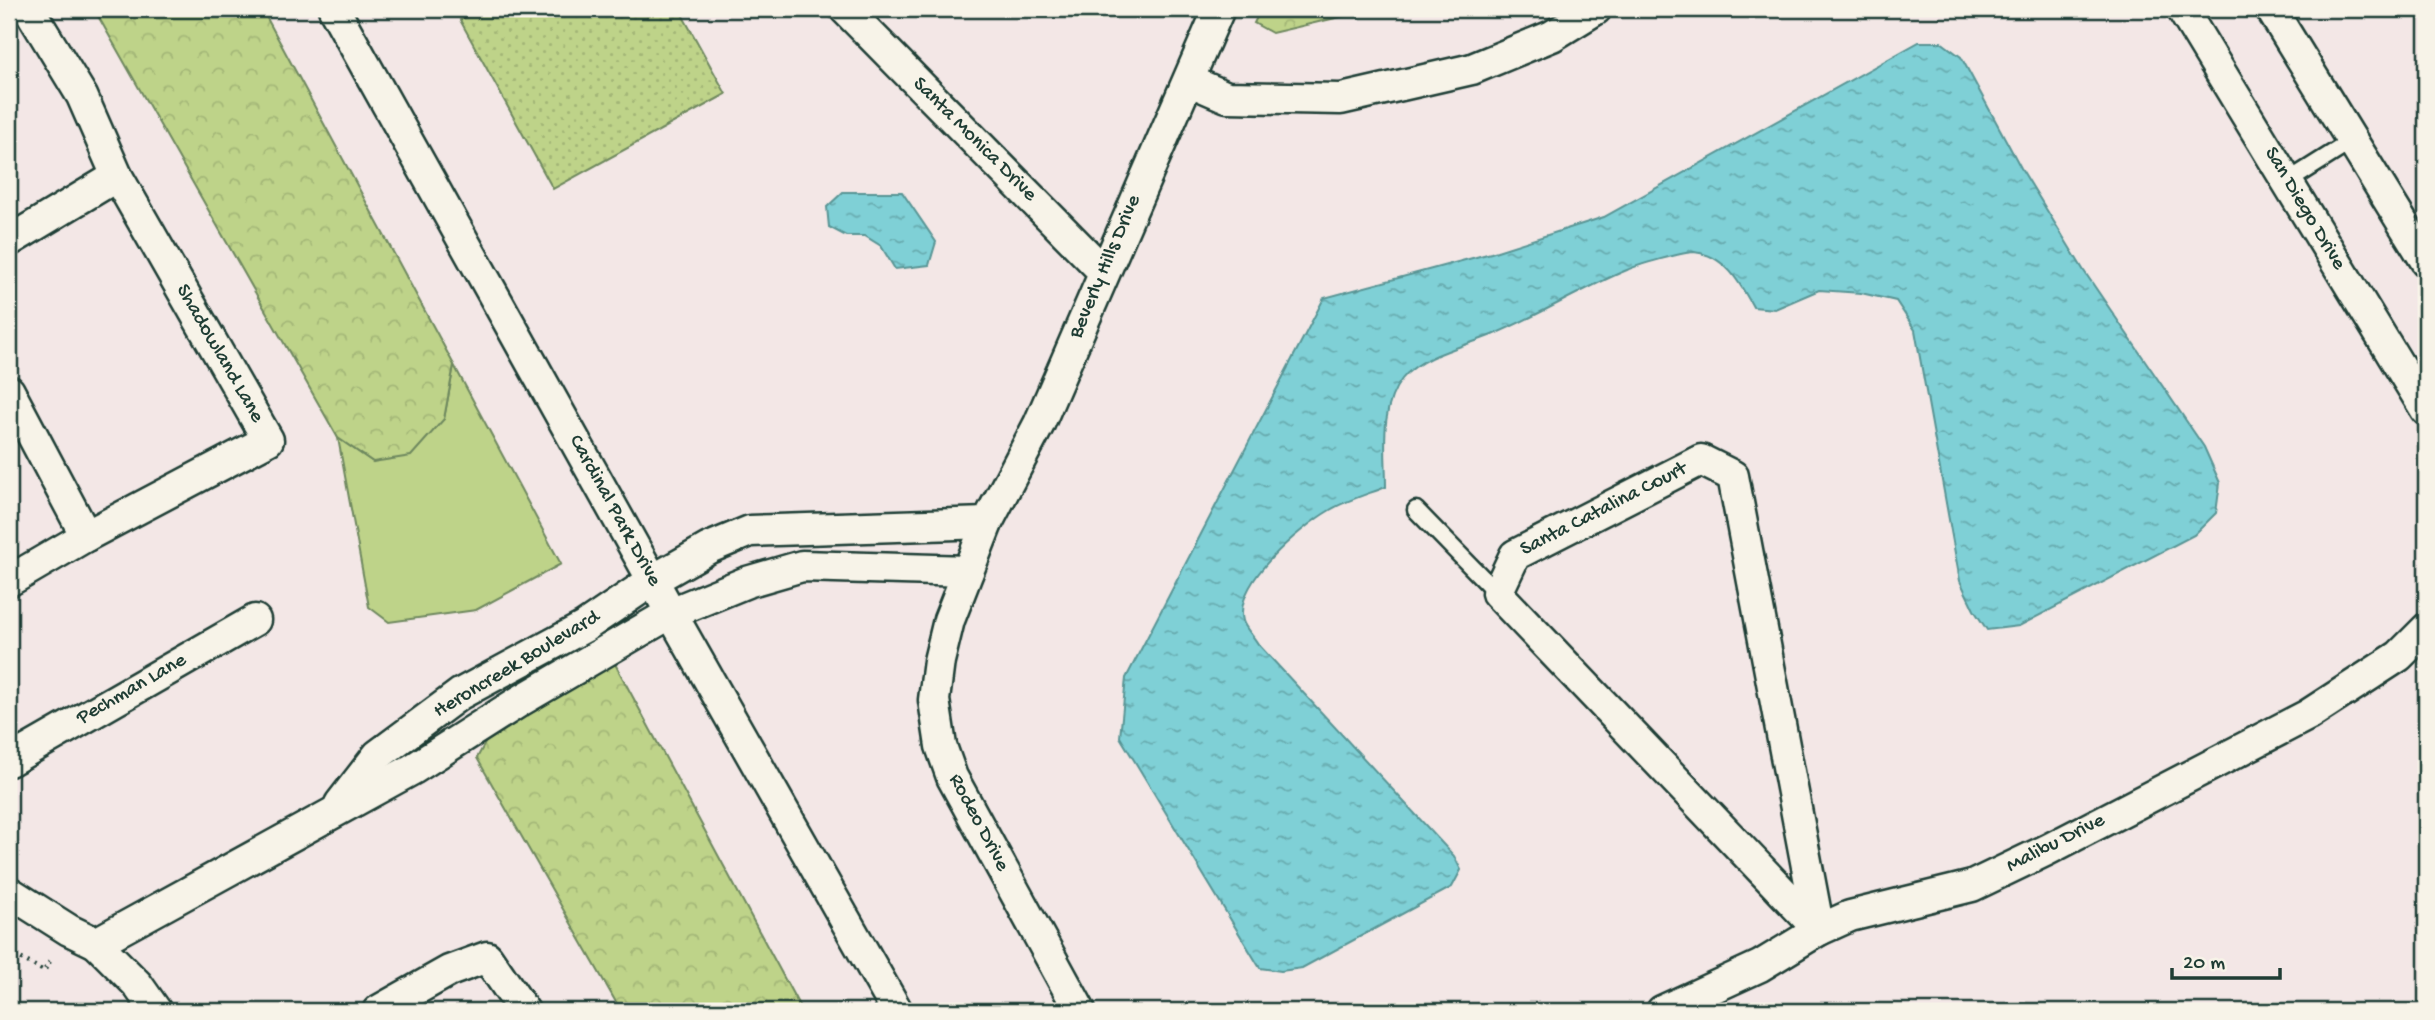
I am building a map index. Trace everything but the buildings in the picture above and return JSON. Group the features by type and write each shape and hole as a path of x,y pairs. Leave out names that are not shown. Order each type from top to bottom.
{"street":[{"name":"Shadowland Lane","path":"9,580 268,440 117,176 82,96 29,9"},
{"name":"Cardinal Park Drive","path":"334,9 897,1011"},
{"name":"Santa Monica Drive","path":"845,9 1104,271"},
{"name":"Beverly Hills Drive","path":"949,620 987,523 1039,424 1220,9"},
{"path":"1190,80 1227,97 1341,99 1472,69 1552,36 1596,9"},
{"name":"San Diego Drive","path":"2182,9 2426,410"},
{"path":"2271,9 2426,261"},
{"path":"9,241 117,176"},
{"path":"9,391 86,536"},
{"name":"Santa Catalina Court","path":"1497,593 1515,555 1701,460 1733,476 1819,930"},
{"path":"653,580 709,548 750,531 987,523"},
{"path":"671,613 747,582 802,566 968,571"},
{"name":"Heroncreek Boulevard","path":"330,816 378,755 450,702 584,626 653,580"},
{"path":"1497,593 1819,930"},
{"name":"Heroncreek Boulevard","path":"96,943 413,769 520,701 671,613"},
{"name":"Pechman Lane","path":"9,761 255,620"},
{"name":"Rodeo Drive","path":"949,620 939,661 934,700 945,757 952,777 1080,1011"},
{"name":"Malibu Drive","path":"1662,1011 1760,966 1819,930 1850,916 1972,886 2047,850 2308,715 2399,656 2426,629"},
{"path":"9,892 69,930 96,943 138,984 156,1011"},
{"path":"378,1011 449,971 486,957 524,1011"}],"lane":[{"path":"2287,182 2352,141"},
{"path":"1416,510 1497,593"}],"green space":[{"path":"94,9 262,9 454,365 444,419 411,456 373,462 338,438"},
{"path":"480,9 679,9 726,94 553,189 460,20"},
{"path":"1261,9 1374,9 1272,33 1254,23"},
{"path":"454,365 561,564 476,610 389,622 369,607 338,438 373,462 444,419"},
{"path":"614,662 802,1011 621,1011 477,758 490,734"}],"water":[{"path":"1919,42 1941,42 1961,57 2021,168 2084,271 2204,447 2220,483 2216,513 2194,535 2019,626 1987,630 1960,581 1915,330 1896,301 1861,293 1819,290 1775,309 1753,307 1737,280 1723,264 1705,254 1694,252 1632,268 1509,328 1432,357 1402,379 1390,403 1385,430 1386,487 1330,510 1287,543 1258,574 1248,590 1243,606 1243,621 1258,644 1454,856 1461,870 1452,887 1302,968 1281,971 1260,968 1120,737 1126,678 1324,298 1491,253 1604,217"},
{"path":"843,192 902,192 936,242 929,265 895,269 881,246 865,236 846,236 829,227 827,207"}]}
